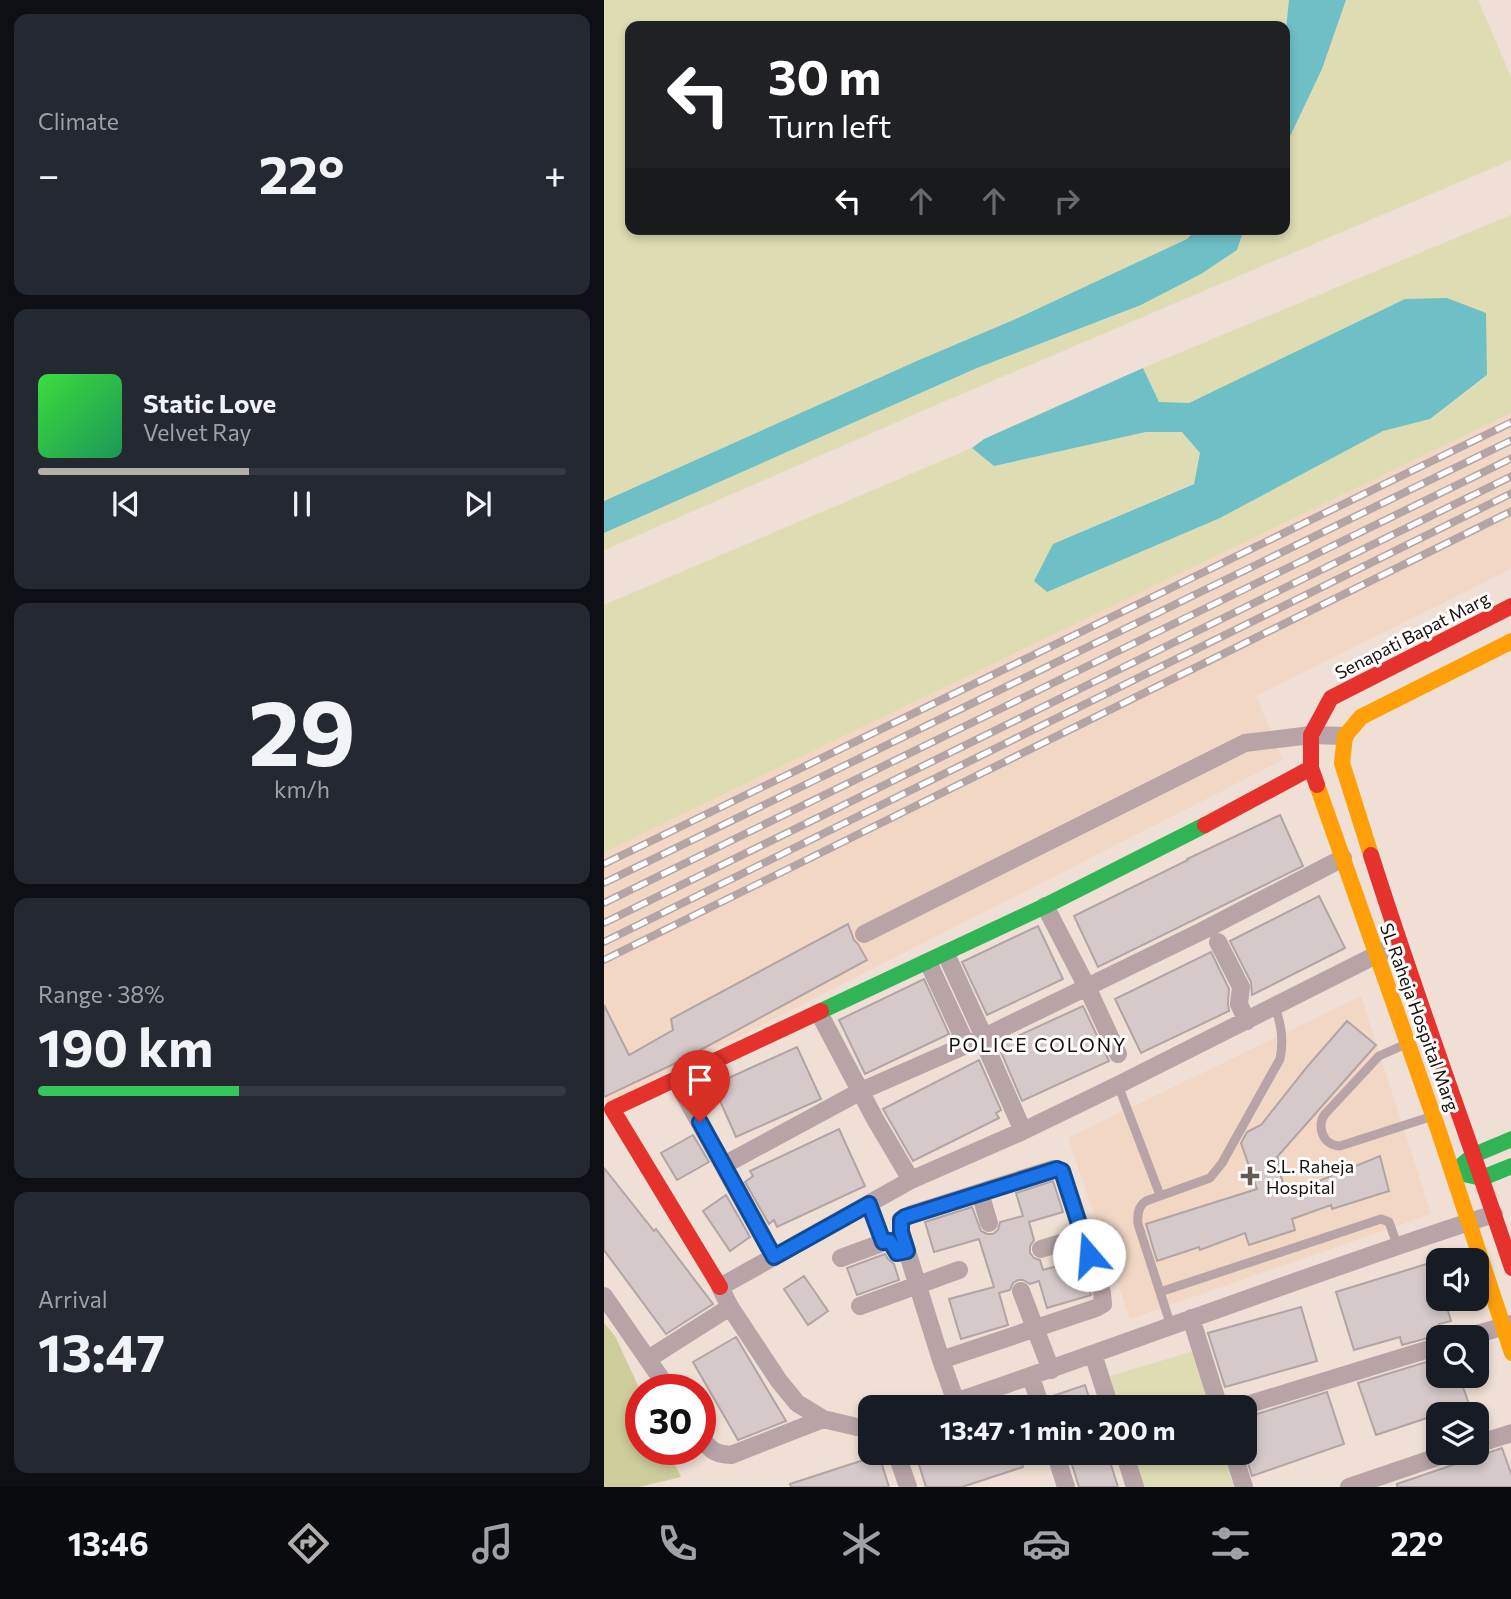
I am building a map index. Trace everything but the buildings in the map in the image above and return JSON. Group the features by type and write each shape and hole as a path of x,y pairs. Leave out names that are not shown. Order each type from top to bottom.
{"main road":[{"name":"Senapati Bapat Marg","path":"1331,698 1511,606"},
{"path":"1345,736 1361,717 1511,641"},
{"name":"SL Raheja Hospital Marg","path":"1331,698 1311,735 1310,768 1435,1115 1507,1325 1511,1353"},
{"name":"SL Raheja Hospital Marg","path":"1345,736 1342,763 1399,944 1474,1154 1511,1268"},
{"path":"720,1287 608,1112 1045,906 1162,848 1310,768"},
{"path":"1453,1172 1474,1154 1511,1139"},
{"path":"1453,1172 1482,1178 1511,1166"}],"street":[{"path":"864,934 1245,743 1311,735 1345,736"},
{"path":"724,1165 861,1091 1087,987 1343,858"},
{"path":"1045,906 1118,1054"},
{"path":"1218,942 1241,987 1239,1004 1247,1021"},
{"path":"858,1427 823,1419 797,1403 778,1381 720,1287 910,1180 1118,1086 1399,944"},
{"path":"946,954 978,1039 1023,1131"},
{"path":"928,962 978,1039"},
{"path":"819,1013 910,1180"},
{"path":"676,1080 774,1257"},
{"path":"941,1360 1103,1304 1102,1293 1062,1171 1053,1170 901,1220 900,1226 907,1251 941,1360 947,1395"},
{"path":"980,1193 989,1223"},
{"path":"869,1204 883,1242"},
{"path":"976,1395 1494,1214"},
{"path":"1041,1249 1083,1236"},
{"path":"841,1258 883,1242 891,1242 897,1253 907,1251"},
{"path":"860,1306 959,1270"},
{"path":"1021,1291 1051,1370"},
{"path":"604,1296 658,1374"},
{"path":"648,1359 730,1307"},
{"path":"1191,1318 1215,1395"},
{"path":"1489,1330 1507,1325"},
{"path":"1257,1402 1426,1350"},
{"path":"1093,1354 1106,1395"},
{"path":"1031,1377 1036,1395"},
{"path":"716,1453 731,1455 823,1419"},
{"path":"1489,1440 1511,1433"},
{"path":"1349,1487 1426,1461"},
{"path":"900,1465 908,1487"},
{"path":"1058,1465 1064,1486"},
{"path":"1128,1465 1135,1487"},
{"path":"1237,1465 1244,1487"}],"lane":[{"path":"1171,1326 1137,1216 1142,1204 1210,1178 1222,1163 1280,1059 1283,1031 1275,1006"},
{"path":"1408,1043 1379,1056 1325,1114 1321,1120 1321,1128 1327,1143 1340,1146 1435,1115"},
{"path":"1118,1086 1160,1195"},
{"path":"1160,1293 1382,1219 1389,1222 1398,1247"}],"shaded area":[{"path":"1511,413 1511,569 1256,696 1283,760 608,1103 604,1095 604,852"},
{"name":"S.L. Raheja Hospital","path":"1361,996 1431,1214 1130,1319 1068,1138"}],"green space":[{"path":"604,0 1289,0 1287,21 625,21 625,235 1191,235 1018,318 604,501"},
{"path":"1346,0 1478,0 1511,77 1511,160 604,550 604,533 977,368 1142,305 1201,274 1237,250 1242,235 1290,235 1290,136 1322,69"},
{"path":"1511,215 1511,413 604,852 604,605 972,448 994,466 1146,432 1182,432 1200,453 1194,483 1053,544 1220,518 1383,431 1430,419 1487,376 1486,313 1405,299 1189,403 1159,403 1143,368"},
{"path":"604,1323 615,1336 633,1374 625,1374 625,1465 675,1465 681,1477 639,1487 604,1487"},
{"path":"1194,1351 1207,1395 1116,1395 1110,1376"},
{"path":"1136,1465 1227,1465 1234,1487 1142,1487"}],"water":[{"path":"1289,0 1346,0 1322,69 1290,136 1290,21 1287,21"},
{"path":"1191,235 1242,235 1237,250 1201,274 1141,305 977,368 604,533 604,501 1018,318"},
{"path":"1447,298 1486,313 1487,375 1430,419 1383,431 1220,518 1047,592 1034,581 1053,544 1194,484 1200,453 1182,432 1146,432 994,466 972,448 984,439 1143,368 1159,402 1189,403 1405,299"}],"railway":[{"path":"604,864 1512,422"},
{"path":"604,883 1512,440"},
{"path":"604,903 1512,458"},
{"path":"604,923 1512,476"},
{"path":"604,942 1512,493"},
{"path":"604,960 1512,511"}],"traffic: fast":[{"path":"821,1011 1045,906 1205,825"},
{"path":"1462,1165 1474,1155 1512,1139"},
{"path":"1468,1175 1482,1178 1512,1166"}],"traffic: slow":[{"path":"1371,855 1342,763 1345,736 1361,717 1512,641"},
{"path":"1317,785 1439,1132 1512,1353"}],"traffic: jam":[{"path":"1317,785 1311,768 1311,735 1331,698 1512,606"},
{"path":"1205,825 1311,768"},
{"path":"1371,855 1512,1268"},
{"path":"720,1287 612,1109 821,1011"}],"place":[{"name":"S.L. Raheja Hospital","path":"1250,1176"}],"district":[{"name":"POLICE COLONY","path":"1038,1044"}],"route":[{"path":"700,1122 774,1257 869,1204 883,1242 890,1241 895,1251 901,1253 907,1251 900,1226 905,1217 1057,1169 1062,1171 1089,1255"}]}
